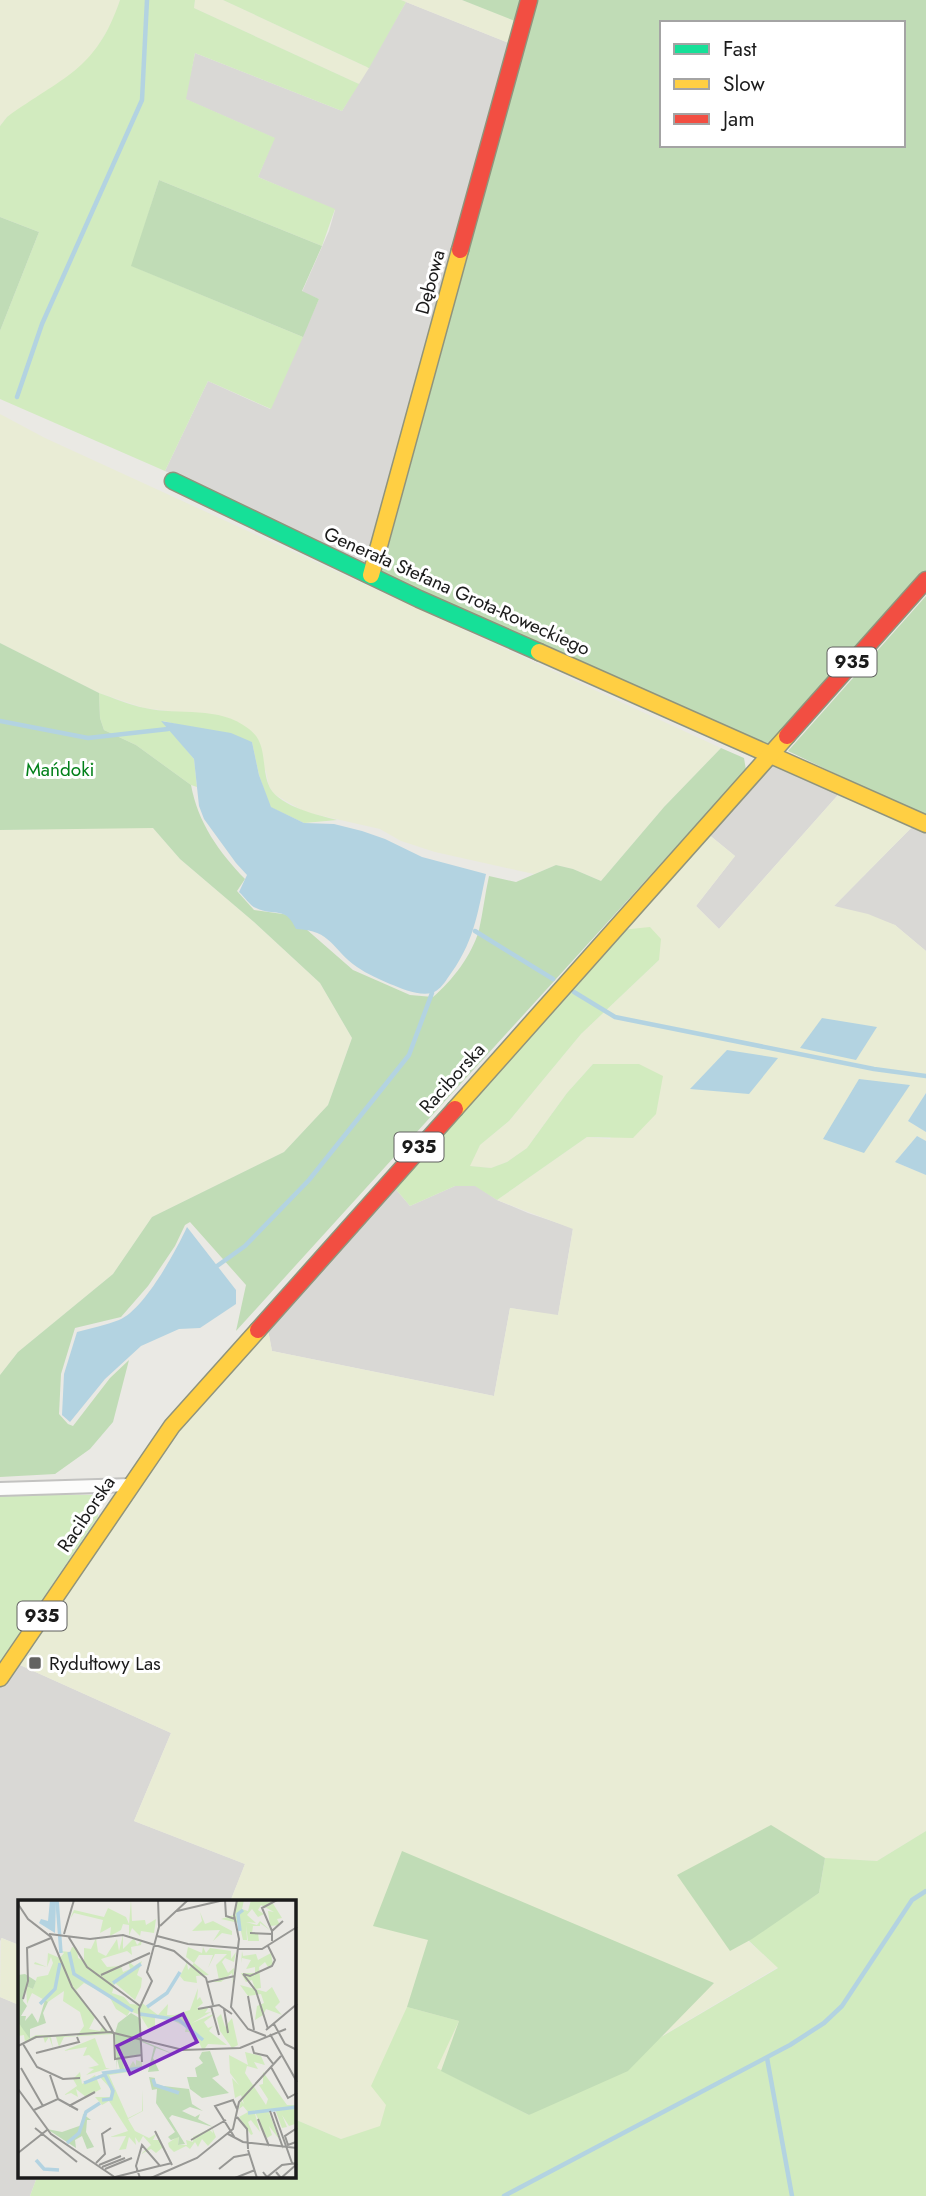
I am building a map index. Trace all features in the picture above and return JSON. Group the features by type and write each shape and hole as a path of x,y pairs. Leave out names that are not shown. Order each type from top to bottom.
{"main road":[{"name":"Dębowa","path":"371,575 529,0"},
{"name":"Generała Stefana Grota-Roweckiego","path":"173,481 419,599 770,753"},
{"name":"935","path":"770,753 926,580"},
{"path":"770,753 926,824"},
{"name":"Raciborska","path":"0,1678 172,1426 770,753"}],"street":[{"path":"0,1489 131,1486"}],"shaded area":[{"path":"406,2 524,49 380,577 165,471 208,381 270,409 319,299 302,292 329,231 335,210 258,177 274,138 185,99 195,53 342,111"},
{"path":"770,753 845,787 719,929 696,906 735,856 702,829"},
{"path":"919,820 926,824 926,951 895,925 834,906"},
{"path":"389,1181 410,1206 455,1186 475,1185 497,1200 573,1228 558,1316 510,1308 494,1396 272,1351 266,1319"},
{"path":"11,1661 171,1733 134,1821 245,1864 231,1900 18,1900 18,1945 2,1938 0,1941 0,1678"},
{"path":"0,1997 18,2005 18,2178 37,2178 30,2196 0,2196"}],"green space":[{"path":"0,0 120,0 113,21 90,59 69,77 7,117 0,126"},
{"path":"120,0 195,0 194,8 359,84 342,111 195,53 186,99 275,138 258,177 335,209 322,246 159,180 132,266 303,337 271,409 208,381 165,471 0,399 0,331 39,232 0,217 0,126 7,117 61,81 88,58 111,24"},
{"path":"195,0 223,0 369,68 359,84 194,8"},
{"path":"223,0 401,0 406,2 369,68"},
{"path":"401,0 462,0 530,26 524,49"},
{"path":"462,0 926,0 926,570 769,747 380,577 530,27"},
{"path":"159,180 322,246 302,291 319,299 303,337 131,266"},
{"path":"0,217 39,232 0,331"},
{"path":"0,414 45,438 721,748 664,807 601,881 556,865 534,874 435,852 401,841 380,829 305,812 274,794 266,771 176,712 144,708 99,693 0,643"},
{"path":"926,596 926,817 788,751"},
{"name":"Mańdoki","path":"0,643 99,693 100,718 104,730 136,745 191,785 204,824 245,879 237,891 254,910 290,915 353,970 410,995 433,997 461,967 479,930 489,876 516,882 556,865 601,881 664,807 721,748 744,758 746,770 236,1331 246,1285 190,1222 185,1225 175,1246 148,1286 121,1317 75,1328 61,1374 59,1414 73,1426 110,1378 129,1360 113,1422 90,1449 55,1474 0,1477 0,1375 18,1352 113,1274 152,1217 284,1152 328,1105 352,1038 320,983 180,859 153,828 0,830"},
{"path":"99,693 145,708 212,714 237,722 249,729 259,742 267,780 275,795 300,809 337,820 304,823 270,807 252,742 163,721 194,759 197,787 191,785 136,745 104,730 100,718"},
{"path":"845,787 919,820 834,906 868,914 895,925 926,951 926,1093 908,1121 926,1132 926,1141 917,1136 895,1162 926,1175 926,1831 877,1861 825,1859 748,1941 778,1967 529,2115 437,2068 387,2105 380,2127 341,2139 296,2120 296,1900 231,1900 245,1864 134,1821 171,1733 11,1661 131,1485 266,1319 272,1351 494,1396 510,1308 558,1315 573,1229 497,1200 587,1137 610,1139 639,1064 593,1064 567,1093 527,1148 507,1162 491,1168 469,1166 480,1145 509,1121 581,1034 659,960 611,931 702,829 735,856 696,906 719,929"},
{"path":"153,828 180,859 320,983 352,1038 328,1105 284,1152 152,1217 113,1274 18,1352 0,1375 0,830"},
{"path":"650,927 661,939 659,960 581,1034 509,1121 480,1145 470,1166 491,1168 507,1162 527,1148 567,1093 593,1064 639,1064 663,1076 656,1114 633,1138 587,1137 497,1200 475,1186 455,1186 410,1206 389,1181 611,931"},
{"path":"0,1494 94,1495 98,1517 0,1662"},
{"path":"771,1825 825,1858 819,1893 730,1951 677,1875"},
{"path":"926,1831 926,2196 30,2196 37,2178 296,2178 296,2120 341,2139 380,2126 386,2105 371,2086 407,2007 459,2021 437,2068 529,2115 778,1968 748,1940 819,1893 825,1858 877,1861"},
{"path":"402,1851 714,1983 628,2071 529,2115 441,2071 459,2021 407,2007 428,1940 373,1926"},
{"path":"1,1938 18,1945 18,2005 0,1997"}],"water":[{"path":"161,721 231,733 252,742 259,775 271,807 304,823 334,824 362,831 422,857 486,874 469,941 441,987 432,993 421,994 390,984 357,967 325,937 308,930 296,929 284,914 263,911 249,903 239,892 247,875 204,819 199,806 194,759"},
{"path":"822,1018 877,1027 856,1060 800,1048"},
{"path":"727,1050 778,1058 749,1094 690,1089"},
{"path":"859,1079 910,1085 864,1153 823,1139"},
{"path":"926,1093 926,1132 908,1121"},
{"path":"917,1136 926,1141 926,1175 895,1162"},
{"path":"187,1227 236,1290 236,1304 200,1328 179,1329 141,1346 105,1379 70,1422 62,1415 64,1374 77,1332 119,1320 139,1305 167,1264"}],"waterway":[{"path":"17,397 42,324 142,100 147,0"},
{"path":"0,721 88,738 168,729"},
{"path":"475,931 553,979"},
{"path":"574,992 615,1017 874,1069 926,1076"},
{"path":"217,1266 245,1246 309,1180 409,1055 432,993"},
{"path":"504,2196 790,2045 824,2023 842,2006 912,1900 926,1891"},
{"path":"767,2058 792,2196"}],"traffic: fast":[{"path":"173,481 419,599 539,652"}],"traffic: slow":[{"path":"371,575 460,250"},
{"path":"539,652 926,824"},
{"path":"455,1109 787,736"},
{"path":"0,1678 172,1426 258,1330"}],"traffic: jam":[{"path":"460,250 529,0"},
{"path":"787,736 926,580"},
{"path":"258,1330 455,1109"}],"place":[{"name":"Rydułtowy Las","path":"35,1663"}]}
